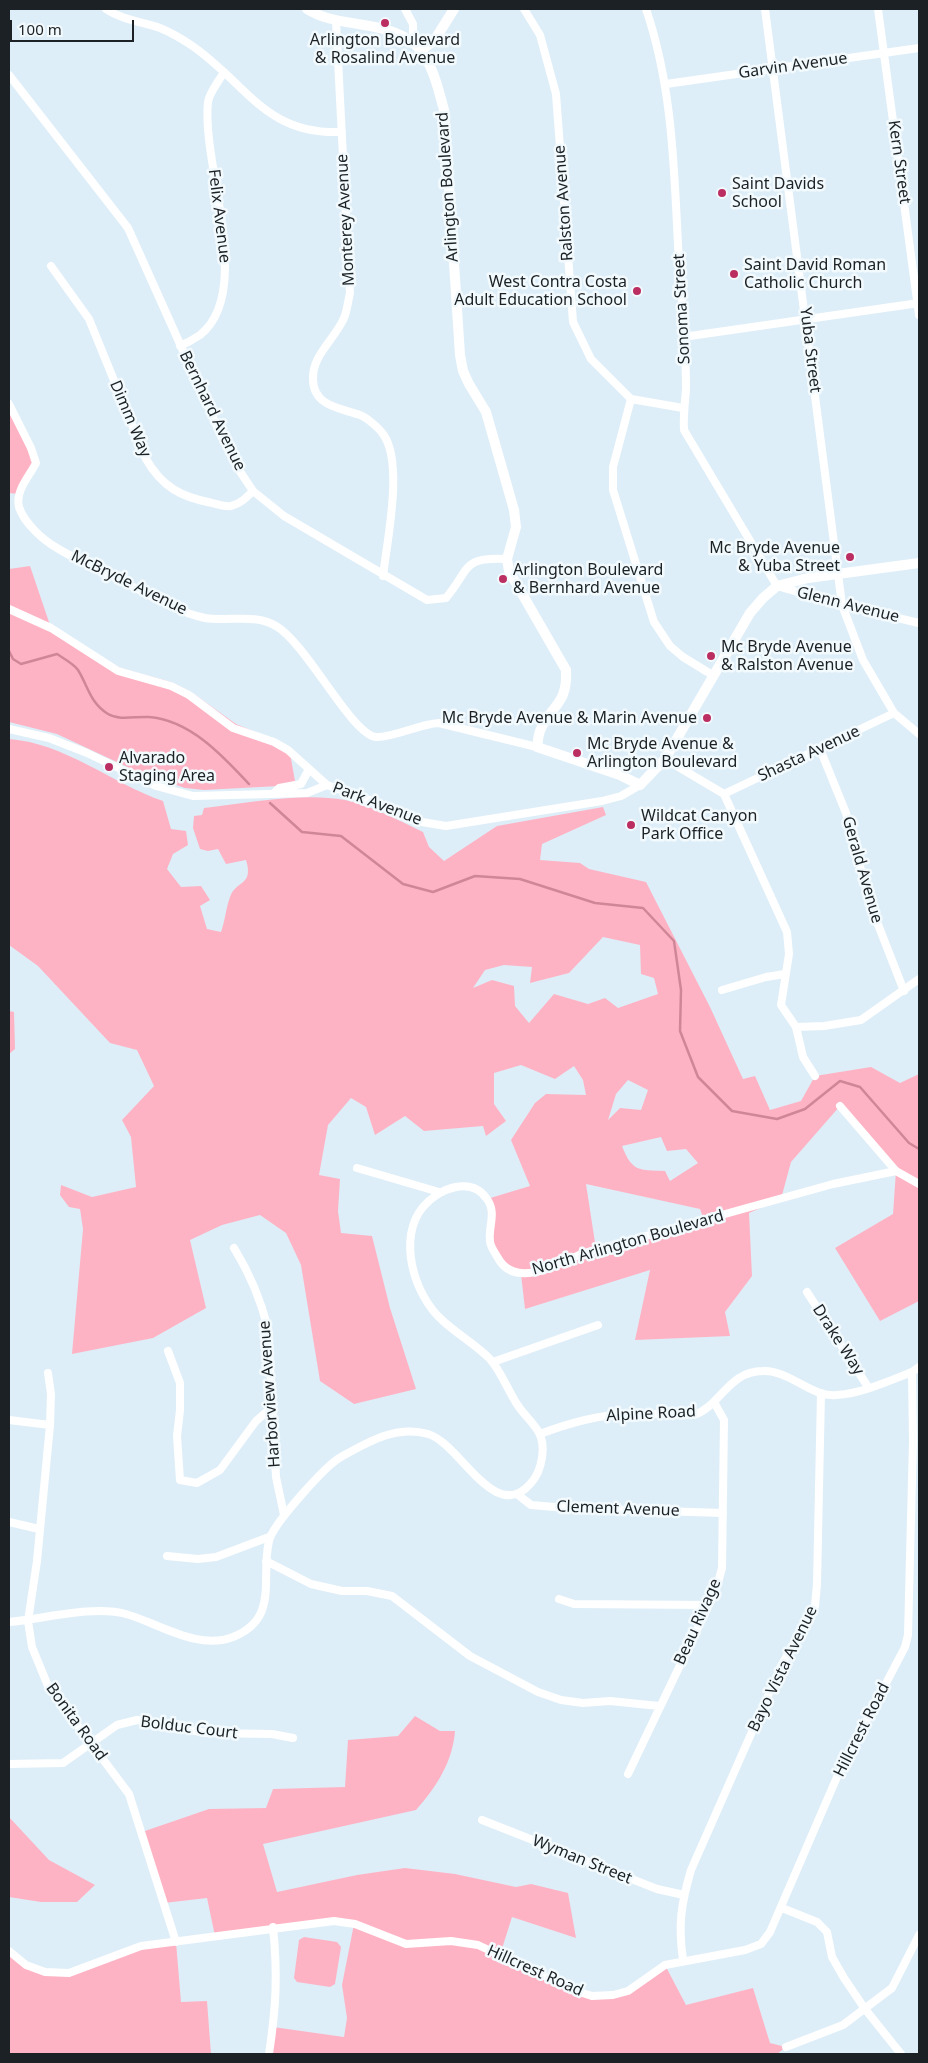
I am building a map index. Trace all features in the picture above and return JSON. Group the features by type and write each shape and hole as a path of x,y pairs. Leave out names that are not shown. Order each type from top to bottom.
{"main road":[{"name":"Arlington Boulevard","path":"307,9 317,15 336,21 394,32 413,42 422,49 436,78 444,110 460,355 463,371 486,412 514,510 516,527 507,559"},
{"path":"422,49 434,41 454,9"},
{"path":"507,559 509,571 566,670 567,682 564,696 540,731 537,747"},
{"path":"640,785 665,759 750,613 777,586 838,573 919,563"},
{"name":"McBryde Avenue","path":"537,747 620,775 640,785"}],"street":[{"path":"106,9 114,14 162,29 191,45 271,115 302,129 322,133 342,132"},
{"path":"405,9 413,24 413,42"},
{"name":"Ralston Avenue","path":"524,9 540,35 556,94 573,322 591,359 631,399"},
{"name":"Sonoma Street","path":"646,9 662,58 666,84 676,204 686,390 683,408 684,430 777,586"},
{"name":"Yuba Street","path":"764,9 842,605 864,660 894,713"},
{"name":"Kern Street","path":"878,9 919,316"},
{"name":"Monterey Avenue","path":"336,21 350,293 344,318 315,363 312,379 318,395 335,409 361,415 383,434 394,460 393,492 384,576"},
{"name":"Garvin Avenue","path":"666,84 919,48"},
{"name":"Felix Avenue","path":"180,346 201,334 216,313 224,289 226,264 208,136 208,101 224,72"},
{"name":"Bernhard Avenue","path":"9,75 128,228 224,442 237,467 253,491 284,516 427,600 446,598 456,585 463,570 475,560 507,559"},
{"name":"Dimm Way","path":"51,266 89,319 146,459 155,475 169,488 186,496 229,507 242,502 253,491"},
{"path":"683,338 918,303"},
{"path":"683,408 631,399 612,467 613,490 654,622 677,652 714,676"},
{"name":"McBryde Avenue","path":"9,404 36,462 18,494 20,508 34,529 56,548 174,606 205,618 253,619 277,626 292,638 312,662 358,726 374,737 383,737 423,724 439,723 537,747"},
{"name":"Glenn Avenue","path":"777,586 842,605 919,622"},
{"name":"Park Avenue","path":"9,609 51,628 118,671 171,686 189,695 234,728 274,742 288,750 327,785 386,806 422,822 446,826 605,801 621,796 640,785"},
{"path":"894,713 919,734"},
{"name":"Shasta Avenue","path":"724,794 894,713"},
{"path":"9,729 68,744 142,780 175,792 217,797 275,792 280,795 310,792 327,785"},
{"name":"Gerald Avenue","path":"820,749 846,813 870,904 904,991"},
{"path":"665,759 724,794 787,932 789,954 781,1005 796,1027 803,1058 815,1076"},
{"path":"303,793 302,784 309,769"},
{"path":"275,792 279,788 302,784"},
{"path":"722,990 766,977 785,974"},
{"path":"796,1027 824,1026 861,1020 919,979"},
{"path":"840,1106 896,1171 919,1184"},
{"path":"357,1168 439,1192"},
{"name":"North Arlington Boulevard","path":"439,1192 453,1186 474,1189 487,1198 493,1219 490,1242 502,1265 521,1274 549,1269 581,1254 833,1184 896,1171"},
{"path":"9,1622 98,1611 125,1614 168,1631 203,1640 232,1638 258,1620 267,1596 266,1561 269,1538 284,1515 336,1459 379,1436 407,1432 429,1434 447,1443 483,1484 502,1495 517,1494 531,1485 538,1473 542,1455 540,1434 518,1407 493,1362 468,1338 441,1320 423,1295 414,1270 410,1250 414,1227 422,1208 439,1192"},
{"name":"Harborview Avenue","path":"234,1248 248,1269 262,1306 268,1330 276,1477 284,1515"},
{"name":"Drake Way","path":"807,1292 868,1387"},
{"path":"493,1362 598,1325"},
{"path":"168,1351 180,1384 177,1436 180,1480 196,1483 220,1470 256,1421 271,1408"},
{"name":"Alpine Road","path":"540,1434 569,1422 596,1417 628,1414 694,1415 704,1412 727,1386 742,1376 763,1371 781,1375 821,1394 836,1396 912,1372 919,1367"},
{"name":"Hillcrest Road","path":"9,1951 26,1965 45,1972 69,1973 141,1946 334,1921 355,1924 406,1944 464,1942 478,1946 576,1991 592,1996 613,1995 628,1990 665,1965 683,1960 745,1950 761,1944 770,1932 782,1908 837,1777 905,1647 908,1635 913,1460 912,1372"},
{"name":"Bonita Road","path":"48,1373 51,1394 50,1426 37,1561 28,1621 32,1647 48,1686 129,1794 176,1942"},
{"name":"Bayo Vista Avenue","path":"683,1960 678,1931 684,1896 701,1847 781,1666 815,1606 821,1394"},
{"name":"Beau Rivage","path":"628,1774 716,1590 722,1568 724,1420 714,1402"},
{"path":"9,1420 50,1426"},
{"name":"Clement Avenue","path":"517,1494 531,1505 723,1513"},
{"path":"9,1522 39,1528"},
{"path":"167,1556 198,1559 216,1557 269,1538"},
{"path":"266,1561 311,1584 342,1591 366,1591 392,1596 470,1656 538,1692 561,1700 583,1702 610,1701 659,1706"},
{"path":"559,1599 574,1604 708,1605"},
{"name":"Bolduc Court","path":"9,1764 63,1763 116,1725 137,1720 206,1733 237,1735 272,1734 293,1738"},
{"name":"Wyman Street","path":"482,1820 657,1890 684,1896"},
{"path":"782,1908 817,1922 827,1932 832,1957 865,2009 901,2054"},
{"path":"269,2054 277,2002 277,1972 273,1928"},
{"path":"786,2047 843,2025 892,1988 919,1935"}],"shaded area":[{"path":"9,404 36,463 18,494 9,493"},
{"path":"30,566 51,628 120,668 171,682 191,692 236,724 275,740 289,748 295,781 279,786 204,790 185,788 136,771 57,734 9,722 9,569"},
{"path":"9,739 30,742 69,756 163,801 171,829 186,831 188,845 173,854 167,869 181,887 201,886 210,900 200,906 207,929 221,932 230,897 246,879 248,868 246,860 226,864 218,849 208,851 200,849 193,828 194,816 202,815 204,808 293,798 311,797 345,800 375,810 423,832 429,847 444,861 497,826 603,807 606,815 542,844 540,860 580,863 589,869 646,882 710,1007 743,1079 755,1076 770,1110 801,1101 815,1076 871,1067 900,1083 919,1074 919,1301 880,1321 835,1248 893,1214 896,1171 840,1106 791,1162 781,1199 749,1213 752,1276 725,1312 730,1336 635,1340 650,1270 525,1309 521,1274 502,1265 490,1242 487,1199 530,1186 511,1140 535,1103 546,1094 586,1095 583,1080 574,1066 555,1079 521,1065 494,1073 494,1104 506,1121 486,1136 483,1126 424,1131 405,1116 375,1135 366,1107 351,1098 328,1125 319,1175 340,1179 338,1211 341,1233 372,1236 390,1308 416,1389 354,1404 320,1381 301,1265 286,1233 260,1215 222,1225 190,1240 206,1308 153,1338 72,1354 83,1229 80,1209 69,1207 60,1195 61,1185 92,1197 136,1187 131,1137 122,1120 154,1086 137,1050 110,1043 38,966 9,945","holes":["603,937 640,945 641,974 654,978 658,994 618,1008 605,998 588,1004 554,994 529,1023 515,1006 514,986 492,980 473,988 485,970 504,965 532,967 530,983 569,973","628,1080 648,1090 641,1110 620,1108 608,1120 616,1094","661,1137 667,1151 686,1149 698,1163 670,1181 665,1171 643,1170 633,1165 622,1146","586,1184 700,1209 704,1220 596,1249"]},
{"path":"9,1011 14,1012 15,1049 9,1054"},
{"path":"415,1716 440,1731 455,1731 454,1742 447,1763 437,1783 423,1802 416,1810 263,1844 277,1892 357,1875 405,1868 455,1874 516,1887 531,1884 568,1893 576,1938 512,1917 500,1955 592,1996 628,1991 665,1965 686,2005 753,1988 770,2043 786,2047 777,2054 269,2054 273,2027 344,2037 347,2018 342,1985 354,1924 334,1921 215,1936 207,1898 164,1903 142,1832 209,1809 266,1808 273,1789 345,1787 348,1740 398,1736"},
{"path":"9,1817 49,1860 95,1885 77,1902 41,1902 9,1897"},
{"path":"304,1937 337,1942 341,1947 335,1984 330,1987 297,1982 294,1978 299,1940"},
{"path":"176,1942 181,2002 207,2001 211,2054 9,2054 9,1951 26,1965 69,1973 141,1946"}],"waterway":[{"path":"9,651 13,659 21,664 57,654 76,668 93,699 102,710 113,716 123,718 149,717 164,720 192,732 217,751 249,784"},
{"path":"270,803 302,832 341,836 403,884 433,892 475,876 520,879 595,903 643,908 674,941 681,990 680,1031 698,1077 732,1111 777,1119 805,1109 840,1081 860,1087 909,1143 919,1149"}],"place":[{"name":"Arlington Boulevard & Rosalind Avenue","path":"385,23"},
{"name":"Saint Davids School","path":"722,193"},
{"name":"Saint David Roman Catholic Church","path":"734,274"},
{"name":"West Contra Costa Adult Education School","path":"637,291"},
{"name":"Mc Bryde Avenue & Yuba Street","path":"850,557"},
{"name":"Arlington Boulevard & Bernhard Avenue","path":"503,579"},
{"name":"Mc Bryde Avenue & Ralston Avenue","path":"711,656"},
{"name":"Mc Bryde Avenue & Marin Avenue","path":"707,718"},
{"name":"Mc Bryde Avenue & Arlington Boulevard","path":"577,753"},
{"name":"Alvarado Staging Area","path":"109,767"},
{"name":"Wildcat Canyon Park Office","path":"631,825"}]}
